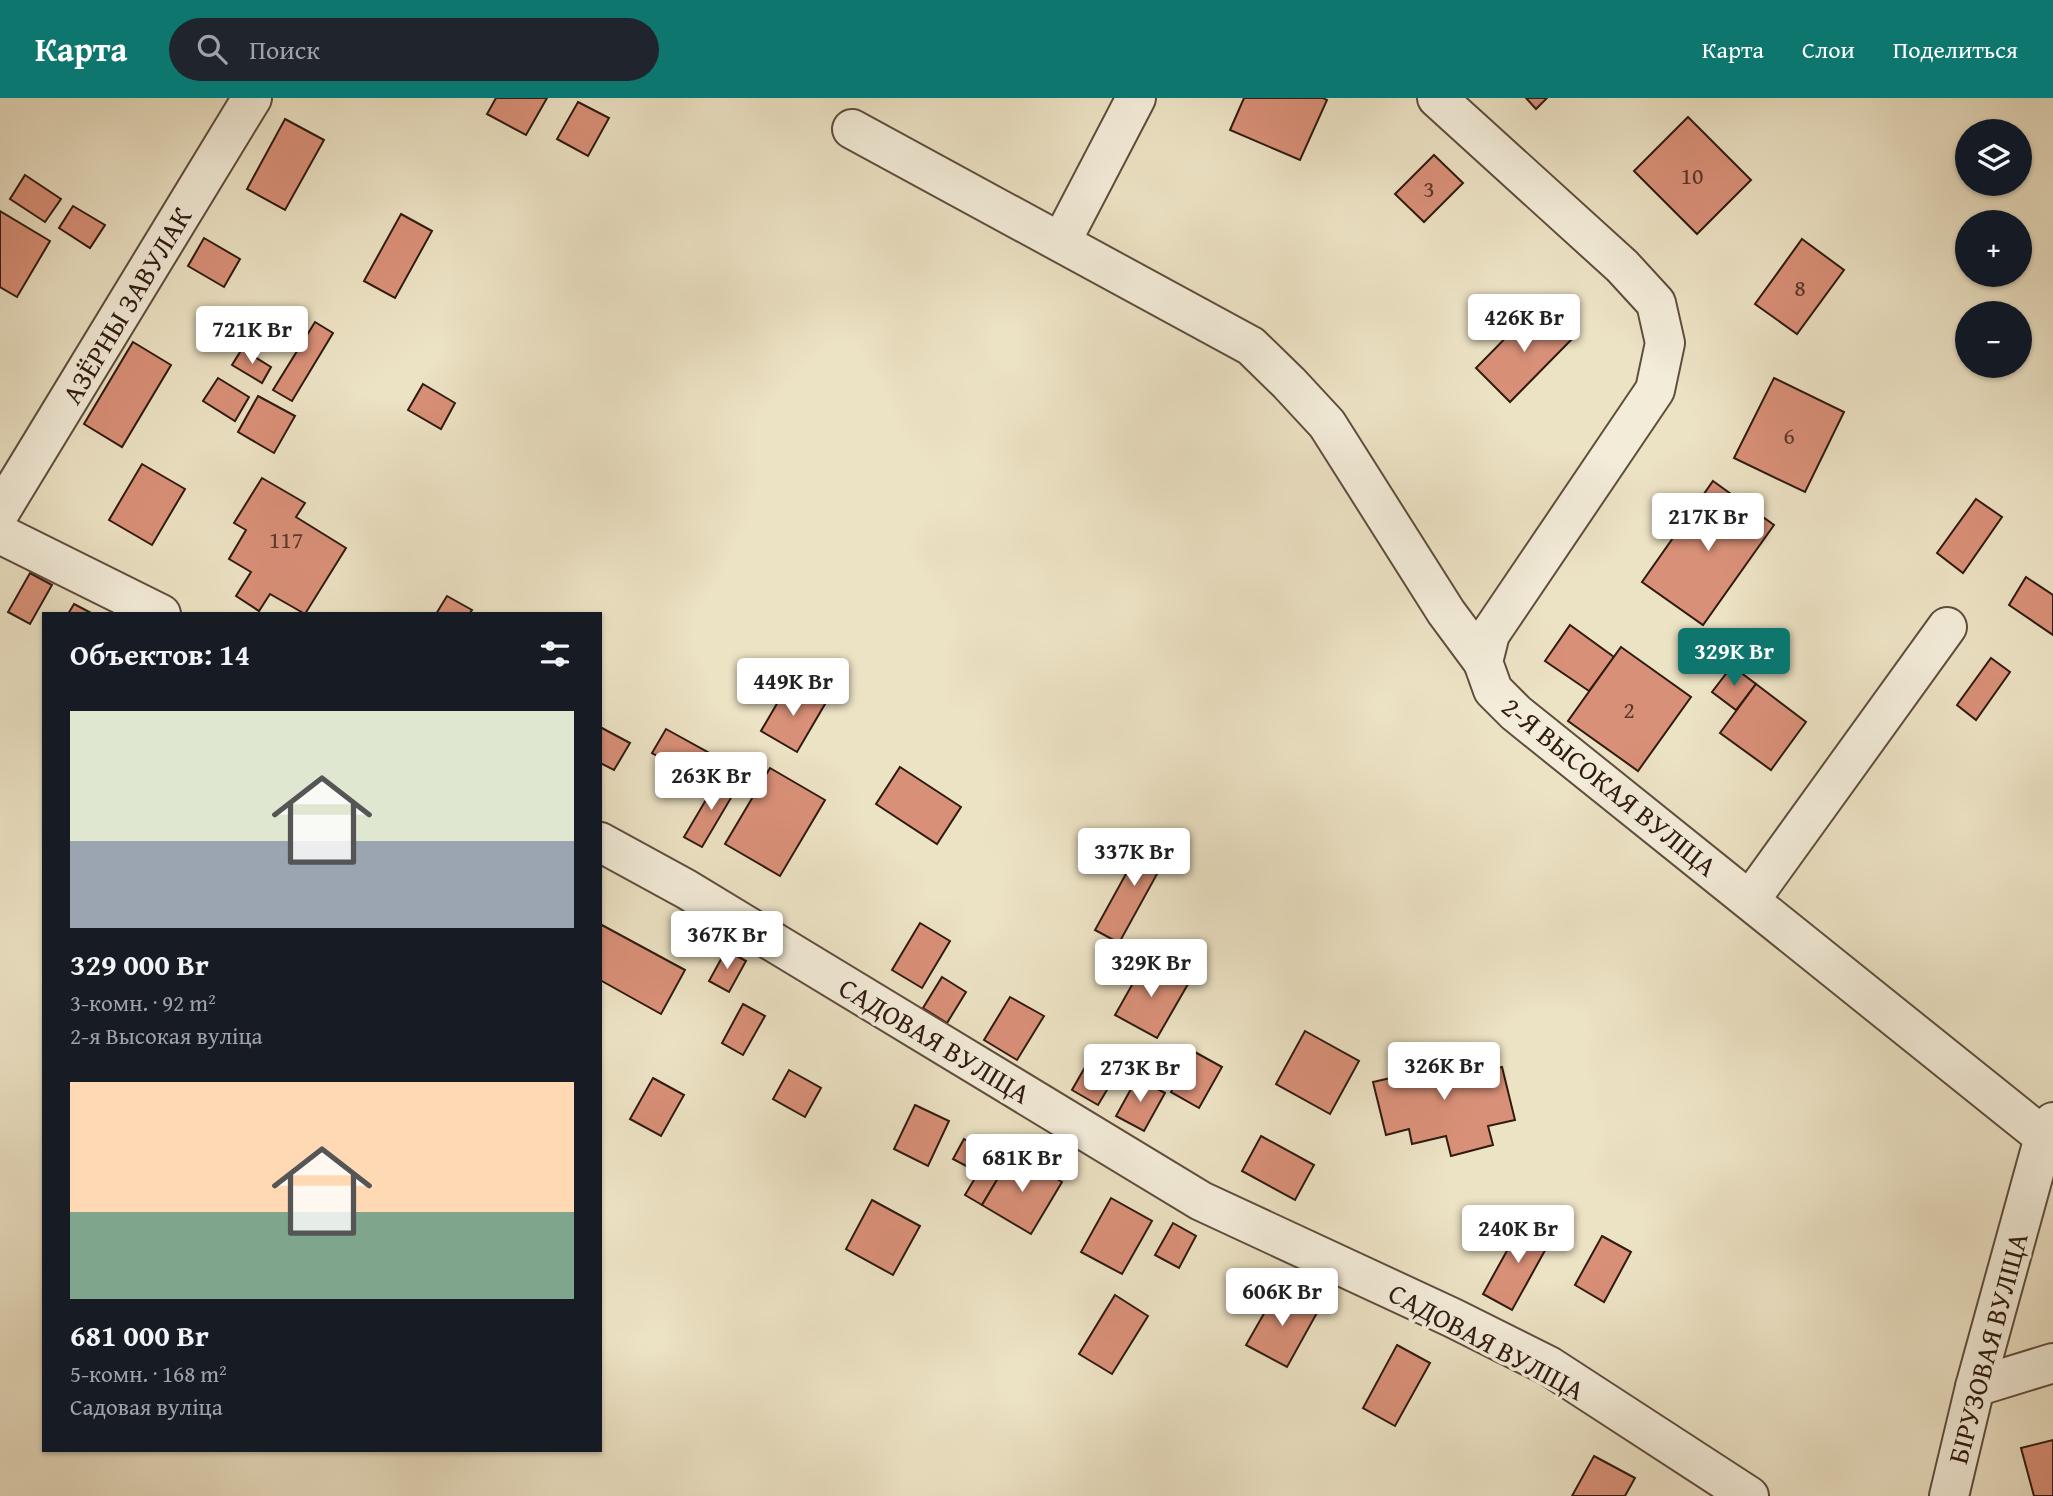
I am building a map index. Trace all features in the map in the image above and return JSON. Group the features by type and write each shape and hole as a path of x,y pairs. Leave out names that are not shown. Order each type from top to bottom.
{"street":[{"name":"АЗЁРНЫ ЗАВУЛАК","path":"0,512 252,98"},
{"path":"1061,242 1136,98"},
{"path":"1437,98 1622,266 1656,303 1665,343 1655,390 1490,634 1483,662"},
{"name":"2-Я ВЫСОКАЯ ВУЛІЦА","path":"852,129 1251,346 1327,424 1446,612 1483,662 1493,690 1516,713 1750,900 2049,1130"},
{"path":"0,534 157,612"},
{"path":"1750,900 1947,627"},
{"name":"САДОВАЯ ВУЛІЦА","path":"602,843 709,903 1200,1202 1452,1318 1549,1366 1749,1496"},
{"name":"БІРУЗОВАЯ ВУЛІЦА","path":"1949,1496 1975,1387 2049,1130"},
{"path":"1975,1387 2053,1363"}],"building":[{"path":"496,98 547,98 526,135 487,114"},
{"path":"1244,98 1327,100 1300,160 1230,130"},
{"path":"1526,98 1547,98 1536,109"},
{"path":"578,102 609,118 588,156 557,139"},
{"path":"1688,117 1751,180 1697,234 1634,171"},
{"path":"285,119 324,140 285,210 247,189"},
{"path":"1434,155 1463,183 1424,222 1395,194"},
{"path":"25,175 61,199 45,222 10,199"},
{"path":"73,206 105,225 90,248 59,228"},
{"path":"0,211 50,241 17,297 0,287"},
{"path":"401,214 432,231 395,298 364,281"},
{"path":"204,238 240,259 224,287 188,266"},
{"path":"1802,239 1844,270 1797,334 1755,304"},
{"path":"1538,305 1572,339 1510,402 1476,368"},
{"path":"315,322 333,333 292,401 273,390"},
{"path":"133,342 171,365 122,447 84,424"},
{"path":"242,349 271,367 262,383 232,365"},
{"path":"218,378 249,397 235,421 203,401"},
{"path":"1774,378 1844,412 1805,492 1734,458"},
{"path":"423,384 455,403 441,429 408,410"},
{"path":"258,396 295,416 274,453 238,432"},
{"path":"142,464 185,489 152,545 109,520"},
{"path":"262,478 305,503 296,517 346,548 306,612 302,612 270,594 259,611 236,596 251,572 229,559 246,530 234,523"},
{"path":"1713,481 1774,525 1703,625 1642,582"},
{"path":"1976,499 2002,517 1963,573 1937,553"},
{"path":"30,573 52,585 30,624 8,612"},
{"path":"2026,577 2053,595 2053,635 2009,605"},
{"path":"447,596 472,610 470,612 437,612"},
{"path":"74,604 89,612 69,612"},
{"path":"1570,625 1614,657 1589,691 1545,661"},
{"path":"1621,647 1691,697 1638,771 1568,721"},
{"path":"1991,658 2010,672 1976,720 1957,705"},
{"path":"1732,666 1756,684 1736,710 1712,692"},
{"path":"789,683 825,704 797,752 761,731"},
{"path":"1756,684 1806,722 1771,770 1720,733"},
{"path":"602,728 630,743 614,770 602,764"},
{"path":"666,729 711,754 697,778 652,753"},
{"path":"900,767 961,807 937,844 876,804"},
{"path":"770,768 825,800 780,876 725,844"},
{"path":"720,776 738,786 702,847 684,837"},
{"path":"1149,832 1173,845 1119,943 1095,930"},
{"path":"920,923 950,941 922,988 892,970"},
{"path":"602,925 685,970 661,1014 602,981"},
{"path":"726,950 746,961 729,992 709,981"},
{"path":"1146,960 1188,984 1157,1038 1115,1015"},
{"path":"942,977 966,992 947,1023 923,1008"},
{"path":"1010,997 1044,1016 1017,1060 984,1040"},
{"path":"743,1004 765,1016 743,1055 722,1043"},
{"path":"1305,1031 1359,1061 1330,1114 1276,1084"},
{"path":"1193,1051 1222,1067 1199,1108 1171,1092"},
{"path":"1420,1051 1424,1067 1469,1056 1474,1074 1502,1067 1515,1120 1488,1126 1493,1145 1451,1156 1446,1136 1412,1144 1409,1129 1386,1135 1373,1082 1395,1077 1390,1058"},
{"path":"1093,1053 1120,1068 1098,1105 1072,1090"},
{"path":"789,1070 821,1088 805,1117 773,1099"},
{"path":"653,1078 684,1095 661,1136 630,1119"},
{"path":"1137,1078 1165,1093 1144,1131 1116,1116"},
{"path":"915,1105 949,1121 928,1166 894,1149"},
{"path":"1261,1136 1314,1165 1295,1200 1242,1171"},
{"path":"964,1139 979,1148 968,1167 953,1159"},
{"path":"996,1143 1013,1153 982,1205 965,1195"},
{"path":"1013,1153 1062,1182 1031,1234 982,1205"},
{"path":"1111,1198 1152,1221 1122,1274 1081,1252"},
{"path":"872,1200 920,1226 893,1275 846,1249"},
{"path":"1524,1220 1553,1236 1512,1310 1483,1294"},
{"path":"1173,1223 1196,1236 1179,1268 1155,1255"},
{"path":"1602,1236 1631,1252 1604,1302 1575,1285"},
{"path":"1278,1289 1318,1311 1287,1367 1246,1345"},
{"path":"1115,1295 1148,1316 1112,1374 1079,1354"},
{"path":"1397,1345 1430,1363 1395,1426 1363,1408"},
{"path":"2053,1440 2053,1496 2034,1496 2021,1448"},
{"path":"1594,1456 1635,1478 1625,1496 1572,1496"}]}
